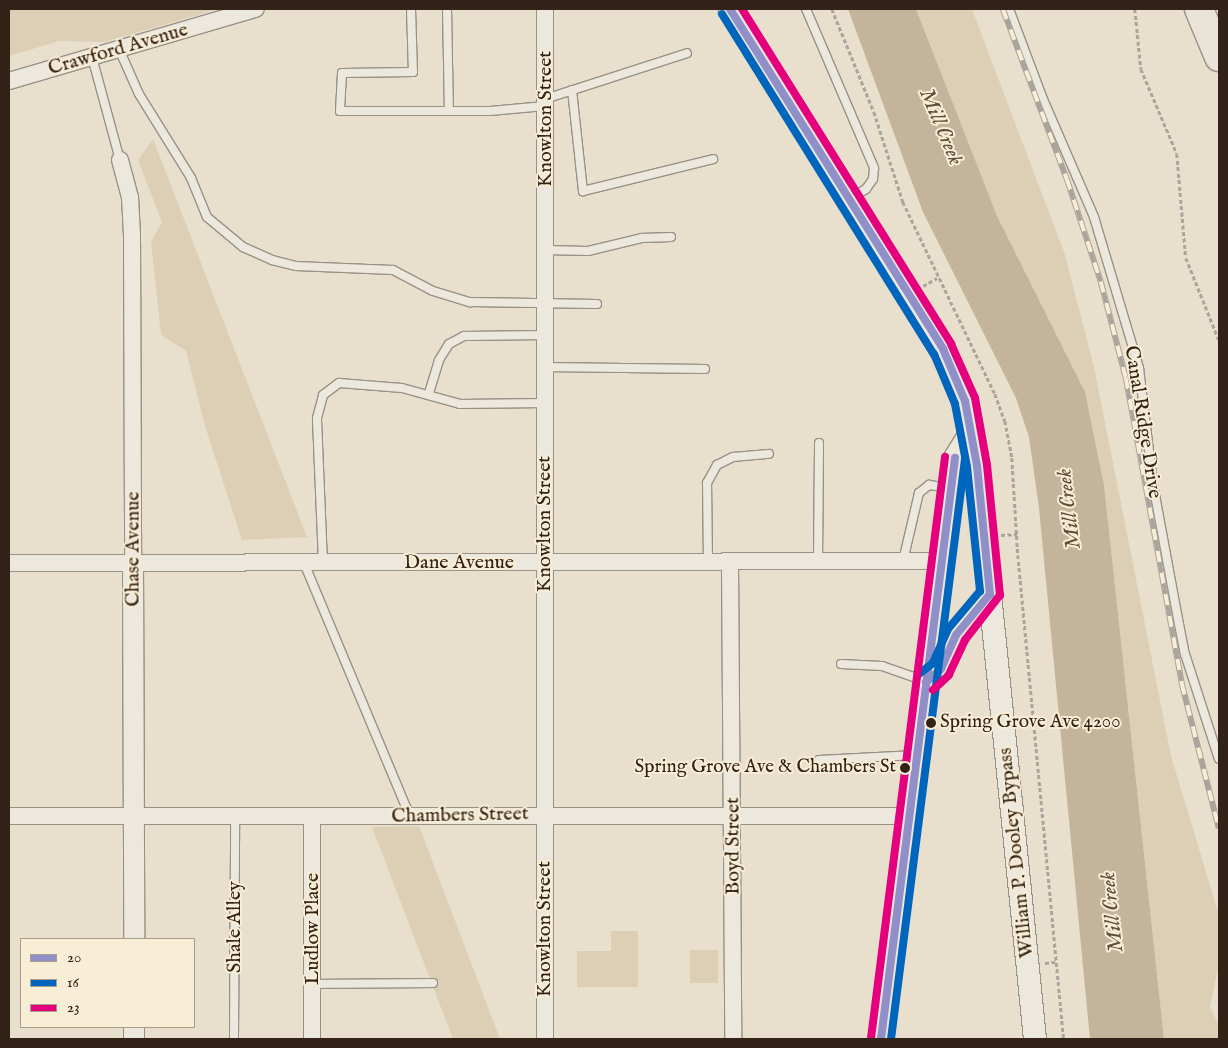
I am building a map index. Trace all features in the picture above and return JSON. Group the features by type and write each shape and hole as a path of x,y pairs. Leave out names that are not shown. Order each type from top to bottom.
{"highway":[{"path":"1199,9 1219,58"}],"main road":[{"name":"William P. Dooley Bypass","path":"730,9 942,348 958,382 972,429 1035,1039"}],"street":[{"name":"Crawford Avenue","path":"9,81 256,9"},
{"name":"Knowlton Street","path":"545,9 545,1039"},
{"name":"Chase Avenue","path":"120,160 130,197 132,235 134,938"},
{"path":"882,1039 950,488 955,456 972,429"},
{"name":"Dane Avenue","path":"9,563 940,561"},
{"name":"Boyd Street","path":"730,562 733,1039"},
{"path":"926,682 941,670 956,635 990,594"},
{"name":"Chambers Street","path":"9,816 134,815 312,818 544,814 910,816"},
{"name":"Ludlow Place","path":"312,818 312,1039"}],"lane":[{"path":"411,9 413,72 342,73 340,111 449,111 545,102 572,90 688,53"},
{"path":"447,9 449,111"},
{"path":"806,9 874,168 873,179 866,189 849,199"},
{"name":"Canal Ridge Drive","path":"1009,9 1043,99 1094,217 1139,368 1153,484 1185,654 1219,759"},
{"path":"119,49 139,94 191,178 207,217 243,247 272,260 296,266 393,270 433,291 470,302 597,304"},
{"path":"92,57 120,160"},
{"path":"572,90 583,191 713,159"},
{"path":"545,250 588,251 642,238 672,237"},
{"path":"429,393 439,360 449,344 464,336 545,335"},
{"path":"544,367 705,369"},
{"path":"323,563 317,418 323,395 339,383 429,393 460,404 544,403"},
{"path":"818,562 820,443"},
{"path":"708,562 707,483 717,465 733,457 769,454"},
{"path":"902,561 919,493 930,486 950,488"},
{"path":"304,563 410,816"},
{"path":"841,664 882,666 926,682"},
{"path":"819,760 918,754"},
{"name":"Shale Alley","path":"234,1039 235,816"},
{"path":"312,984 433,984"}],"path":[{"path":"1135,9 1140,69 1178,154 1186,258 1219,340"}],"shaded area":[{"path":"9,9 218,9 105,42 59,41 9,56"},
{"path":"916,9 972,9 1065,255 1094,367 1171,756 1219,915 1219,964 1210,1007 1219,1026 1219,1039 1164,1039 1104,485 1085,392 997,216"},
{"path":"153,139 307,537 242,540 205,426 186,351 161,335 151,242 162,222 138,160"},
{"path":"419,826 500,1039 453,1039 372,827"},
{"path":"611,931 638,931 638,987 577,987 577,951 611,951"},
{"path":"690,950 718,950 718,983 690,983"}],"water":[{"name":"Mill Creek","path":"848,9 916,9 997,216 1085,392 1104,485 1164,1039 1090,1039 1039,508 1029,437 1016,398 923,212"}],"railway":[{"path":"1003,9 1067,179 1101,282 1126,378 1182,684 1219,828"}],"transit line":[{"name":"20","path":"730,9 943,349 965,401 977,466 990,594 956,635 941,669 926,682"},
{"name":"23","path":"742,9 951,344 975,398 987,465 1000,595 965,640 949,675 933,690"},
{"name":"16","path":"722,14 934,354 955,404 967,467 980,591 948,629 933,663 919,674"},
{"name":"23","path":"871,1038 945,457"},
{"name":"20","path":"881,1039 955,458"},
{"name":"16","path":"891,1039 965,459"}],"place":[{"name":"Spring Grove Ave 4200","path":"931,723"},
{"name":"Spring Grove Ave & Chambers St","path":"905,768"}]}
